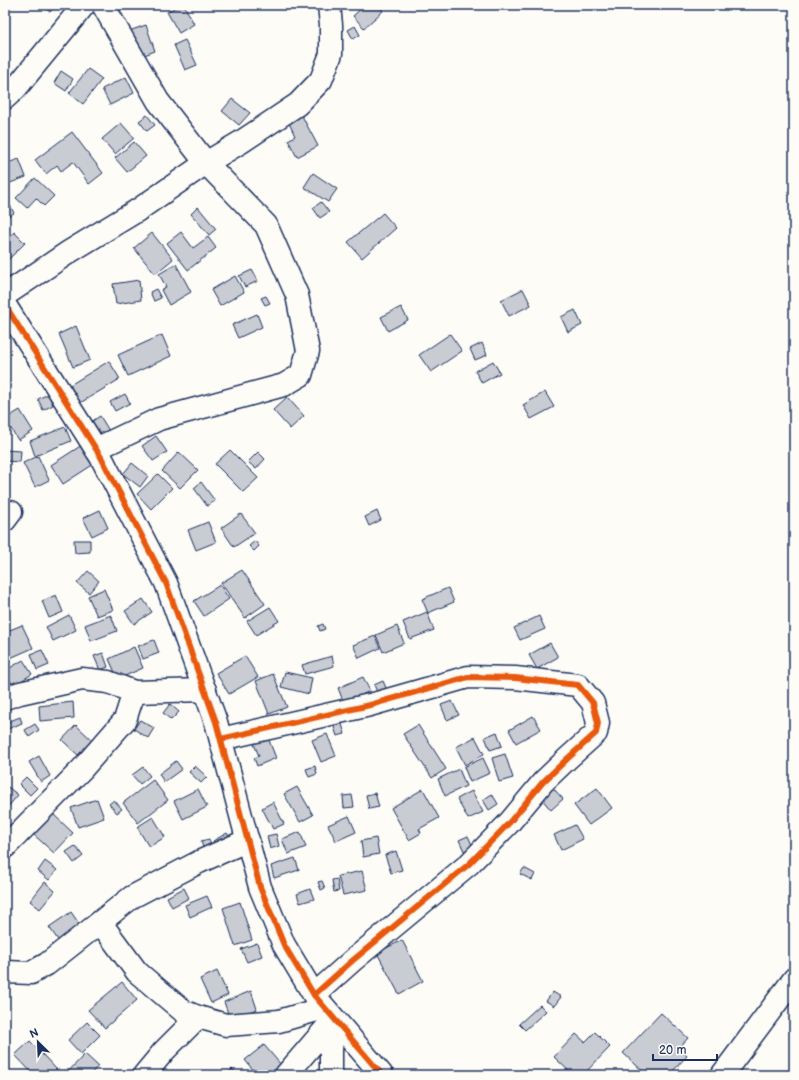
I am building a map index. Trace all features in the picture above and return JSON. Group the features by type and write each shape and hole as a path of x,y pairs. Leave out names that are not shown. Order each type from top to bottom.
{"street":[{"path":"5,98 16,88 84,5"},
{"path":"96,449 159,419 284,385 301,375 308,351 297,295 266,225 206,163 158,101 102,5"},
{"path":"5,295 69,252 138,210 206,163 241,142 298,104 321,80 331,54 329,5"},
{"path":"5,305 96,449 166,583 216,722 260,887 284,945 324,1007 382,1075"},
{"path":"221,739 370,705 468,677 516,678 578,685 593,703 598,723 596,733 543,782 509,823 469,864 352,961 286,1075"},
{"path":"5,698 20,693 82,679 108,682 134,692 205,690"},
{"path":"5,847 82,770 125,720 134,692"},
{"path":"5,972 30,973 47,964 132,897 199,862 248,840"},
{"path":"100,922 137,972 183,1011 198,1017 226,1025 279,1021 324,1007"},
{"path":"722,1075 794,979"},
{"path":"324,1007 331,1050 331,1075"},
{"path":"144,1075 198,1017"}],"building":[{"path":"42,5 56,5 50,12"},
{"path":"179,5 184,5 194,24 179,33 167,12"},
{"path":"365,5 378,5 383,11 364,28 353,16"},
{"path":"146,25 155,51 139,57 129,31"},
{"path":"355,26 360,35 353,39 348,30"},
{"path":"185,40 197,65 185,70 174,45"},
{"path":"88,69 102,79 83,104 69,93"},
{"path":"61,71 73,79 66,91 54,83"},
{"path":"126,77 134,93 110,105 102,89"},
{"path":"232,99 250,113 239,125 222,111"},
{"path":"147,115 155,125 147,131 139,121"},
{"path":"302,116 318,146 297,157 288,140 295,136 289,123"},
{"path":"121,123 134,138 115,154 102,139"},
{"path":"72,132 103,173 89,184 73,162 61,171 57,165 46,174 35,160"},
{"path":"134,142 146,156 127,172 115,158"},
{"path":"19,159 26,177 5,185 5,164"},
{"path":"313,173 337,189 328,202 304,187"},
{"path":"35,178 54,196 44,206 36,198 27,208 16,198"},
{"path":"5,196 14,213 5,218"},
{"path":"321,202 329,212 320,218 313,208"},
{"path":"198,207 216,229 209,235 191,214"},
{"path":"383,213 396,228 362,258 348,242"},
{"path":"14,232 25,243 5,263 5,242"},
{"path":"181,232 193,248 208,237 216,248 188,270 167,243"},
{"path":"152,233 173,259 155,274 134,248"},
{"path":"176,264 191,292 169,305 161,290 166,287 159,274"},
{"path":"252,270 258,281 245,287 239,276"},
{"path":"7,273 13,279 10,283 5,278"},
{"path":"235,276 244,292 220,306 211,290"},
{"path":"139,280 141,300 116,304 113,284"},
{"path":"156,289 161,298 154,301 150,292"},
{"path":"523,289 531,305 509,316 501,300"},
{"path":"266,296 270,303 265,305 261,298"},
{"path":"401,307 408,320 388,331 381,317"},
{"path":"575,310 582,325 568,332 561,317"},
{"path":"257,314 262,327 238,338 232,325"},
{"path":"76,326 90,360 73,367 59,334"},
{"path":"450,334 462,351 431,372 419,355"},
{"path":"162,335 171,356 128,376 118,355"},
{"path":"482,343 487,355 475,360 470,349"},
{"path":"109,361 120,379 80,403 70,385"},
{"path":"493,361 500,373 482,383 475,371"},
{"path":"545,392 554,407 531,419 523,405"},
{"path":"48,394 53,405 43,410 38,399"},
{"path":"125,394 130,403 115,411 110,402"},
{"path":"287,397 304,416 290,429 273,410"},
{"path":"20,410 33,431 18,440 5,419"},
{"path":"100,416 111,434 101,440 91,422"},
{"path":"65,427 71,441 35,456 30,441"},
{"path":"156,436 167,452 153,461 142,446"},
{"path":"82,445 94,464 63,484 51,465"},
{"path":"5,450 21,451 20,462 5,461"},
{"path":"230,450 258,478 243,492 215,464"},
{"path":"179,452 198,470 180,488 162,471"},
{"path":"258,452 265,459 256,469 248,462"},
{"path":"38,456 49,480 35,487 23,463"},
{"path":"132,463 148,476 140,487 123,474"},
{"path":"158,474 172,488 151,509 137,494"},
{"path":"201,482 215,501 207,506 194,488"},
{"path":"100,510 108,528 92,536 83,518"},
{"path":"377,511 381,520 369,526 365,517"},
{"path":"241,514 255,533 234,547 221,528"},
{"path":"208,522 216,542 196,550 188,530"},
{"path":"74,540 90,540 90,552 75,553"},
{"path":"255,541 259,546 254,551 249,546"},
{"path":"242,570 265,604 245,618 221,583"},
{"path":"88,571 99,581 89,593 77,583"},
{"path":"220,585 229,599 204,616 194,601"},
{"path":"448,588 454,602 428,613 422,599"},
{"path":"104,589 113,610 97,616 88,596"},
{"path":"56,595 63,612 49,618 42,601"},
{"path":"143,599 152,612 134,624 125,611"},
{"path":"270,607 279,621 256,635 247,621"},
{"path":"427,612 434,630 410,639 403,622"},
{"path":"69,615 76,630 53,641 46,627"},
{"path":"111,615 117,631 91,641 85,625"},
{"path":"539,616 545,629 520,640 514,628"},
{"path":"323,624 325,629 320,631 318,626"},
{"path":"22,625 33,648 8,659 5,652 5,632"},
{"path":"397,626 404,643 383,652 376,635"},
{"path":"375,636 380,648 359,658 353,645"},
{"path":"154,640 159,653 143,659 138,646"},
{"path":"550,643 558,657 537,669 529,655"},
{"path":"134,647 143,668 118,679 109,659"},
{"path":"42,650 49,665 37,670 31,654"},
{"path":"103,653 108,667 100,670 94,656"},
{"path":"245,656 258,677 229,694 216,673"},
{"path":"332,656 334,666 305,674 302,665"},
{"path":"23,660 32,674 13,686 5,671"},
{"path":"285,672 312,678 309,694 281,687"},
{"path":"273,674 287,707 269,714 256,681"},
{"path":"363,677 370,691 344,703 338,688"},
{"path":"383,681 388,692 379,696 374,685"},
{"path":"452,701 459,715 447,720 441,705"},
{"path":"73,702 74,718 40,721 39,706"},
{"path":"170,704 179,712 171,720 163,713"},
{"path":"533,716 541,729 516,743 509,730"},
{"path":"20,717 22,723 8,729 5,723"},
{"path":"140,720 154,728 148,738 134,729"},
{"path":"341,721 345,734 337,736 333,724"},
{"path":"35,724 39,730 29,737 25,730"},
{"path":"76,725 94,742 80,757 62,740"},
{"path":"418,725 446,769 432,778 403,734"},
{"path":"497,732 502,746 490,750 485,737"},
{"path":"327,734 336,756 321,762 312,740"},
{"path":"475,737 484,754 465,765 456,747"},
{"path":"268,738 276,758 257,766 254,758 259,756 254,744"},
{"path":"505,754 513,778 499,782 492,758"},
{"path":"39,756 50,776 41,782 29,762"},
{"path":"483,758 490,773 470,782 464,767"},
{"path":"176,761 182,769 164,782 159,774"},
{"path":"195,766 207,777 201,783 189,772"},
{"path":"315,766 317,774 309,777 306,769"},
{"path":"143,767 150,776 140,784 132,775"},
{"path":"459,769 466,786 445,796 438,779"},
{"path":"26,777 37,788 30,795 19,784"},
{"path":"153,780 168,800 138,823 123,803"},
{"path":"8,787 18,795 7,808 5,806 5,791"},
{"path":"297,787 313,815 300,822 284,794"},
{"path":"553,788 563,799 551,810 541,798"},
{"path":"597,788 612,808 589,825 574,805"},
{"path":"198,789 207,807 183,819 174,801"},
{"path":"423,789 439,818 419,829 421,833 409,840 391,808"},
{"path":"472,791 483,812 468,819 457,799"},
{"path":"375,793 379,807 369,809 366,795"},
{"path":"492,794 498,804 489,810 483,800"},
{"path":"352,795 354,807 344,808 343,796"},
{"path":"97,799 104,818 78,827 71,808"},
{"path":"114,800 122,809 117,813 109,804"},
{"path":"273,802 284,824 273,829 262,808"},
{"path":"52,813 73,833 54,853 33,834"},
{"path":"349,816 356,832 336,841 328,825"},
{"path":"153,817 165,837 149,847 137,827"},
{"path":"575,825 583,839 561,850 554,835"},
{"path":"300,832 306,847 288,854 282,839"},
{"path":"227,833 232,841 217,849 213,841"},
{"path":"276,834 279,846 270,849 267,836"},
{"path":"468,836 473,847 464,851 459,840"},
{"path":"376,838 379,854 363,857 361,841"},
{"path":"209,839 213,851 205,854 201,841"},
{"path":"75,846 83,856 74,863 66,852"},
{"path":"396,851 402,870 391,873 385,855"},
{"path":"295,858 299,870 274,878 271,866"},
{"path":"45,861 57,870 49,880 38,871"},
{"path":"524,868 535,874 532,880 520,874"},
{"path":"362,871 367,890 343,895 338,876"},
{"path":"337,879 339,891 334,892 332,880"},
{"path":"322,881 325,888 321,890 318,882"},
{"path":"45,882 55,891 40,909 30,901"},
{"path":"184,888 189,898 172,907 167,897"},
{"path":"310,889 314,899 300,903 297,894"},
{"path":"207,896 212,907 190,917 185,905"},
{"path":"240,902 252,940 235,946 223,908"},
{"path":"71,912 82,928 60,943 49,927"},
{"path":"402,940 423,981 399,994 377,953"},
{"path":"257,943 262,956 247,962 241,949"},
{"path":"217,971 228,995 211,1003 200,979"},
{"path":"122,982 137,1000 105,1028 88,1010"},
{"path":"251,991 257,1009 230,1019 224,1002"},
{"path":"553,992 561,997 554,1006 546,1001"},
{"path":"540,1005 546,1011 525,1030 519,1024"},
{"path":"661,1013 688,1038 679,1048 687,1056 669,1075 647,1075 623,1053"},
{"path":"87,1022 100,1035 81,1054 68,1040"},
{"path":"595,1032 610,1047 583,1075 573,1075 554,1057 576,1034 585,1042"},
{"path":"30,1041 57,1070 52,1075 34,1075 15,1055"},
{"path":"264,1045 282,1066 272,1075 257,1075 245,1060"},
{"path":"85,1054 98,1066 90,1075 65,1075"},
{"path":"232,1069 238,1075 226,1075"}],"cycle path":[{"path":"5,305 101,457 166,583 216,722 260,887 284,945 314,995 382,1075"},
{"path":"221,739 370,705 468,677 515,678 578,685 593,703 598,723 596,733 543,782 509,823 469,864 352,961 314,995"}]}
